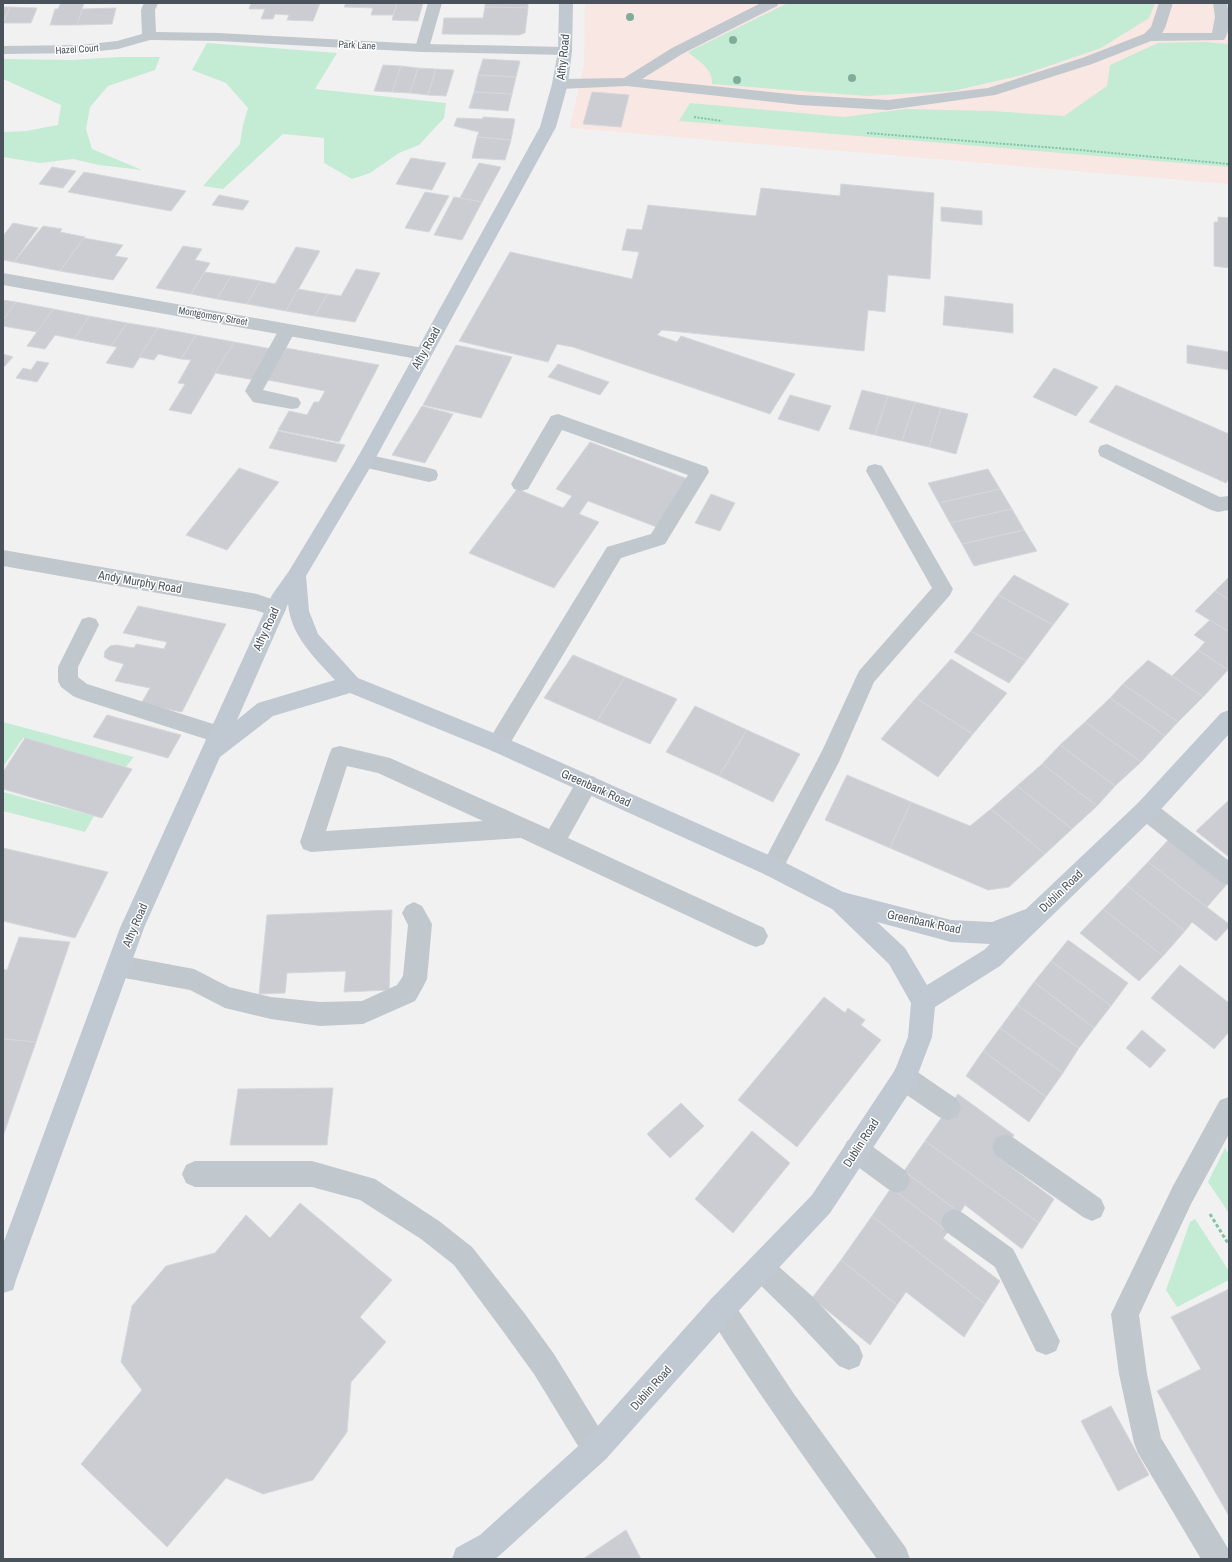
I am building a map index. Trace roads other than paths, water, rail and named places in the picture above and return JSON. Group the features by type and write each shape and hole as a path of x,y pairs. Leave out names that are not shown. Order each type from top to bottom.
{"main road":[{"name":"Athy Road","path":"3,1280 132,928 282,595 296,576 365,461 548,127 560,84 565,51 566,3"},
{"name":"Greenbank Road","path":"296,576 299,611 310,639 351,684 498,744 772,868 839,901 951,931 992,933 1032,918"},
{"path":"214,744 266,709 351,684"},
{"name":"Dublin Road","path":"468,1559 490,1545 596,1449 721,1309 821,1204 904,1078 920,1037 923,1001 992,958 1146,810 1229,719"},
{"name":"Greenbank Road","path":"839,901 897,956 923,1001"}],"street":[{"path":"149,36 148,10 151,3"},
{"path":"422,48 435,3"},
{"path":"626,82 677,51 772,3"},
{"path":"1149,37 1158,28 1166,3"},
{"path":"560,84 626,82 800,100 888,105 990,92 1087,61 1149,37 1220,37 1222,18 1220,3"},
{"name":"Park Lane","path":"149,36 218,37 422,48 565,51"},
{"name":"Hazel Court","path":"3,50 81,49 118,45 149,36"},
{"name":"Montgomery Street","path":"3,279 423,354"},
{"path":"287,330 254,391 259,397 292,403"},
{"path":"498,744 614,552 658,539 700,472 558,421 521,484"},
{"path":"1107,451 1218,505 1229,503"},
{"path":"365,461 429,475"},
{"path":"772,868 831,756 866,677 942,589 875,471"},
{"name":"Andy Murphy Road","path":"3,558 258,602 276,609"},
{"path":"89,625 68,667 68,681 80,690 214,744"},
{"path":"522,828 311,842 340,755 382,764 554,842 756,936"},
{"path":"554,842 587,784"},
{"path":"1146,810 1229,875"},
{"path":"118,966 194,980 225,997 271,1008 320,1014 363,1012 406,993 415,979 420,924 414,913"},
{"path":"904,1078 948,1108"},
{"path":"1218,1559 1148,1442 1132,1374 1125,1314 1182,1195 1229,1109"},
{"path":"1005,1147 1092,1208"},
{"path":"856,1150 897,1180"},
{"path":"194,1174 312,1174 366,1188 430,1230 463,1256 515,1324 544,1364 596,1449"},
{"path":"954,1222 1004,1258 1046,1341"},
{"path":"760,1267 802,1306 850,1356"},
{"path":"721,1309 762,1375 894,1559"}]}
